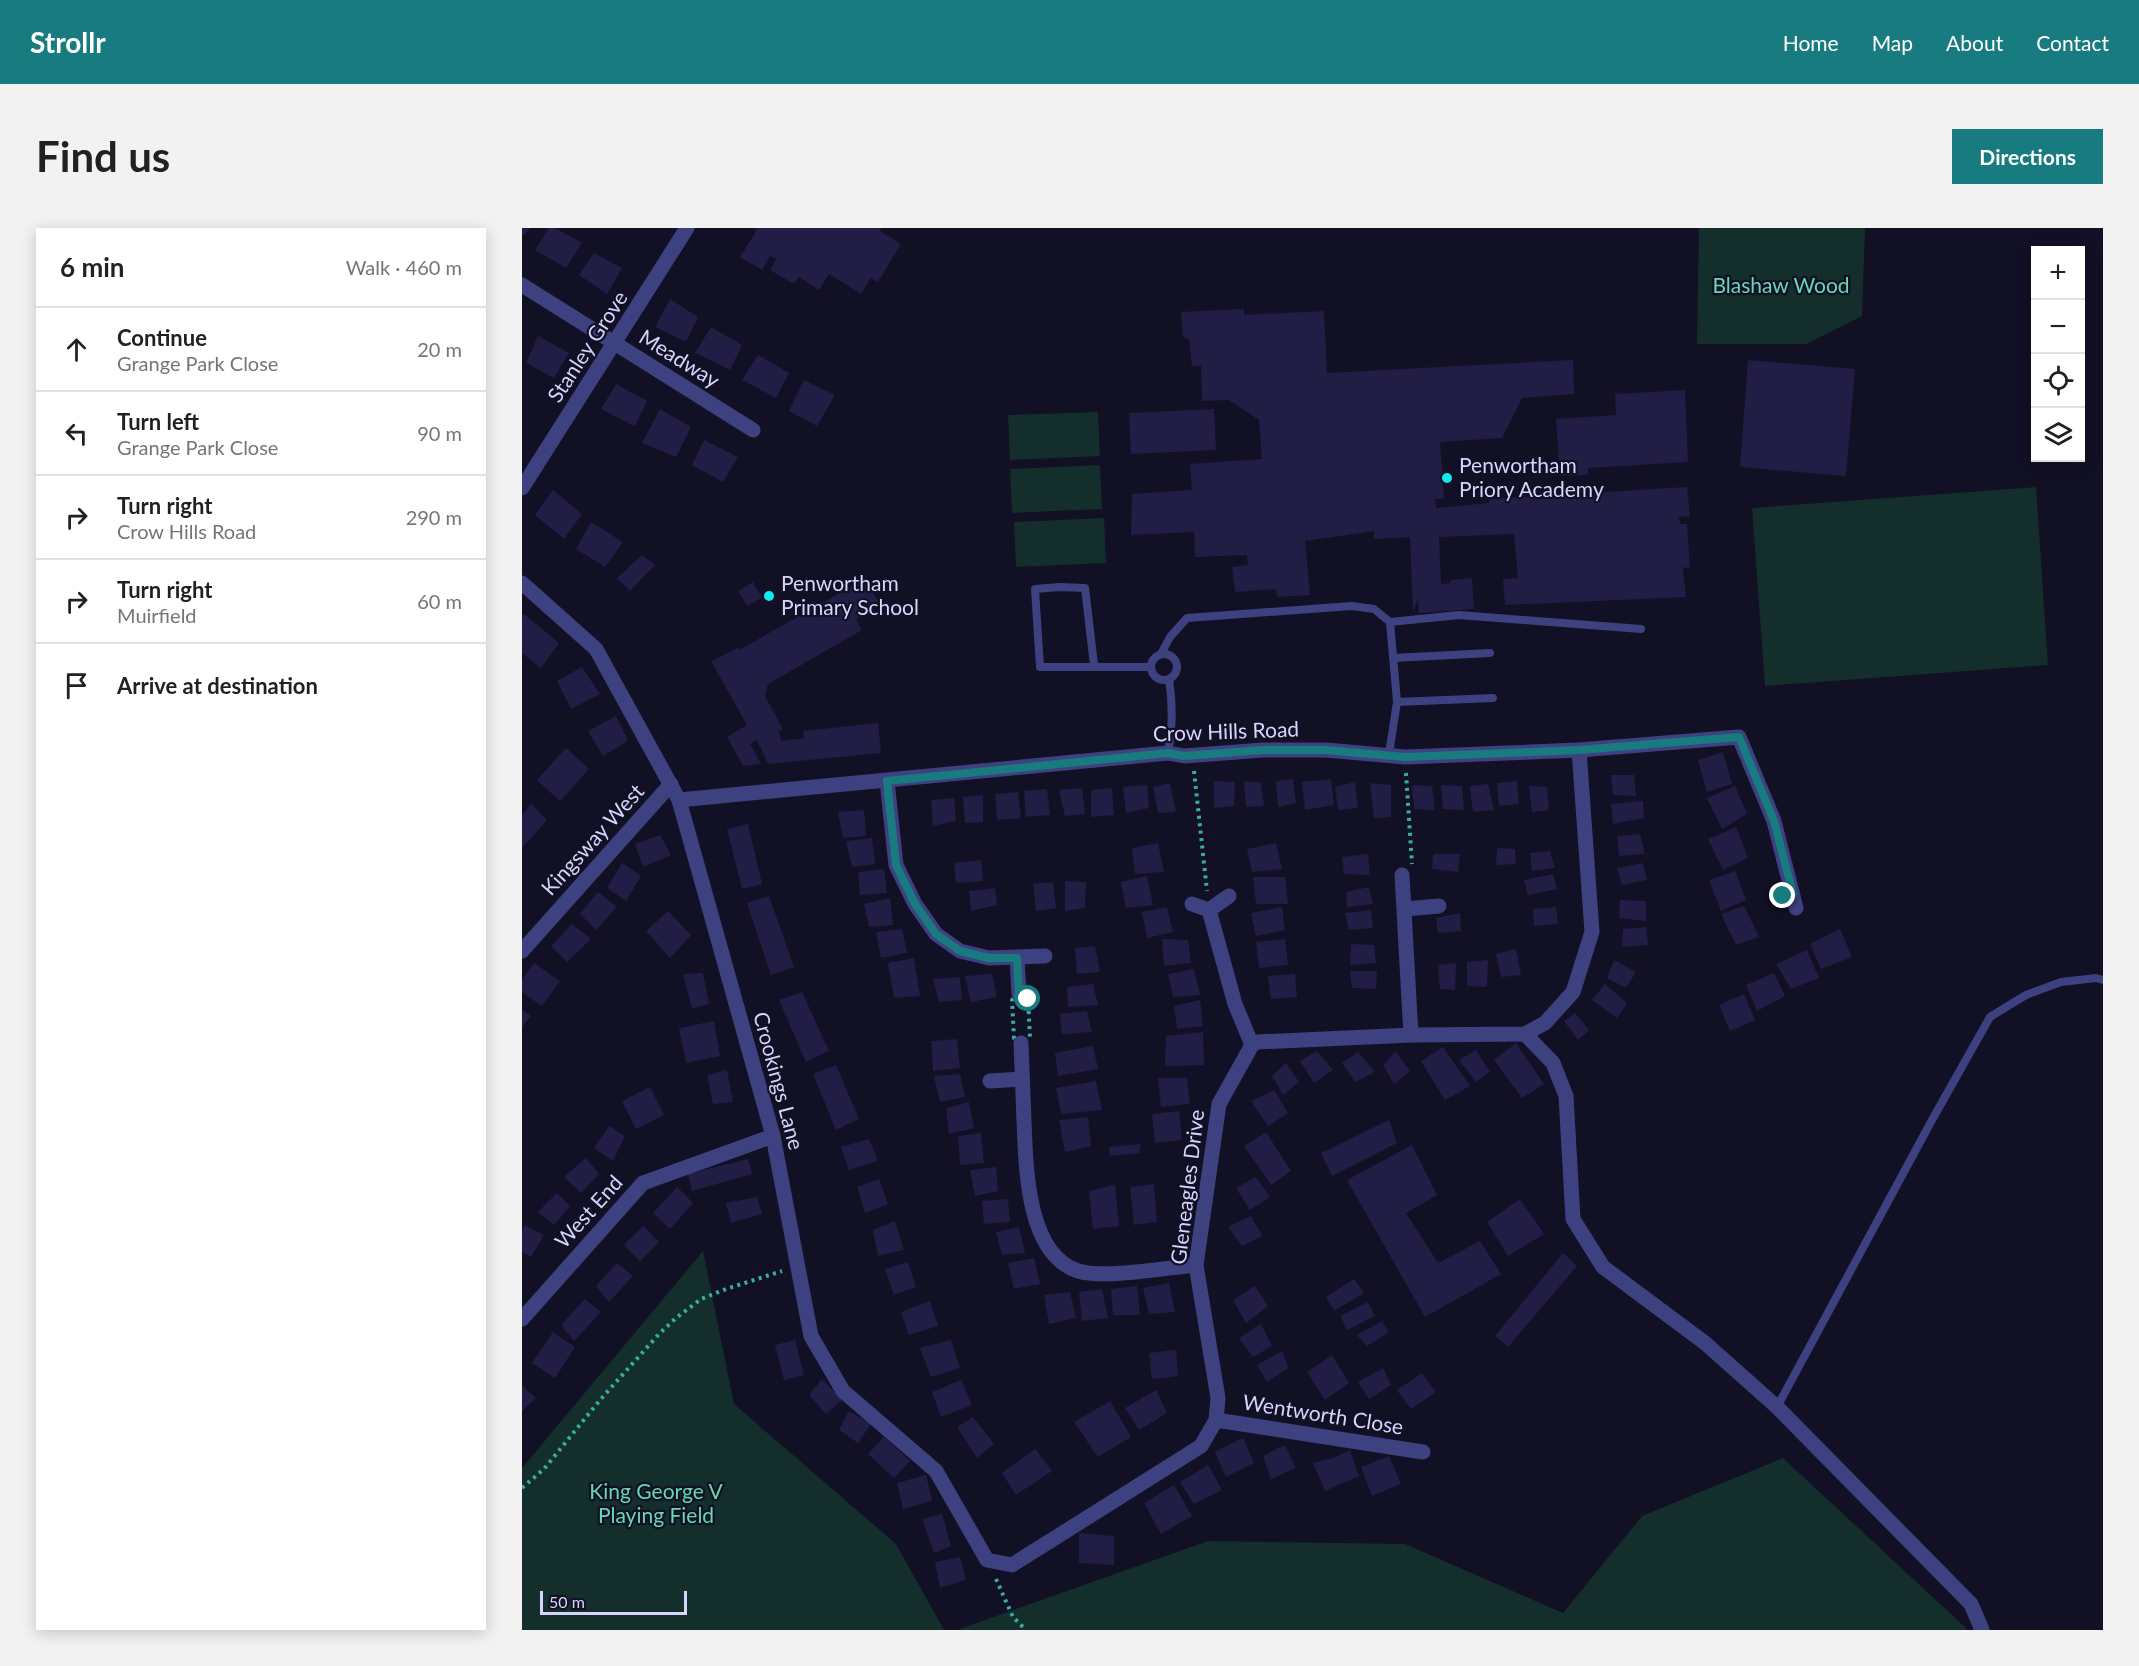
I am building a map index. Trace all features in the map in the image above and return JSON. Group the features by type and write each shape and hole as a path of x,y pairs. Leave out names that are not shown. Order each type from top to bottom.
{"street":[{"name":"Stanley Grove","path":"522,488 616,344 687,228"},
{"name":"Meadway","path":"522,285 753,430"},
{"name":"Crookings Lane","path":"522,583 596,649 679,800 773,1136 811,1336 843,1391 936,1471 987,1560"},
{"name":"Crow Hills Road","path":"679,800 1168,753 1184,756 1263,750 1326,750 1405,757 1579,750 1739,737 1774,821 1791,900"},
{"path":"1209,910 1235,1004 1252,1045 1257,1042 1411,1035 1525,1034 1545,1023 1574,992 1592,932 1579,750"},
{"path":"887,781 896,865 915,904 936,934 960,951 989,958 1045,956"},
{"name":"Kingsway West","path":"522,951 671,784"},
{"path":"1402,875 1411,1035"},
{"path":"1209,910 1229,896"},
{"path":"1192,904 1209,910"},
{"path":"1405,909 1439,906"},
{"path":"1017,958 1019,994"},
{"path":"1525,1034 1553,1063 1566,1096 1573,1219 1602,1266 1705,1343 1777,1407 1971,1604 1982,1630"},
{"path":"1021,1043 1029,1190 1045,1242 1059,1261 1077,1271 1099,1275 1196,1265"},
{"name":"Gleneagles Drive","path":"987,1560 1012,1565 1201,1446 1215,1420 1218,1398 1196,1265 1219,1104 1252,1045"},
{"path":"990,1081 1022,1079"},
{"name":"West End","path":"522,1319 643,1183 773,1136"},
{"name":"Wentworth Close","path":"1215,1420 1423,1453"}],"lane":[{"path":"1094,665 1085,588 1035,589 1040,667 1094,665 1151,667"},
{"path":"1169,680 1157,678 1151,667 1154,658 1161,654 1170,636 1187,618 1352,606 1374,609 1390,622 1459,615 1641,629"},
{"path":"1389,754 1396,702 1390,622"},
{"path":"1393,658 1490,653"},
{"path":"1161,654 1170,655 1178,665 1176,674 1169,680"},
{"path":"1168,753 1173,730 1169,680"},
{"path":"1396,702 1493,698"},
{"path":"1777,1407 1990,1017 2026,995 2061,982 2096,978 2103,980"}],"path":[{"path":"1192,755 1209,910"},
{"path":"1402,875 1412,873 1405,757"},
{"path":"1019,994 1028,999 1030,1038 1021,1043 1014,1038 1012,1000 1019,994"},
{"path":"522,1488 544,1469 600,1400 676,1318 701,1299 797,1266"},
{"path":"987,1560 1013,1617 1026,1630"}],"green space":[{"name":"Blashaw Wood","path":"1699,228 1865,228 1862,316 1806,344 1697,344"},
{"path":"1098,412 1100,456 1010,460 1008,415"},
{"path":"1100,465 1102,509 1012,513 1010,469"},
{"path":"2036,487 2048,665 1765,686 1752,508"},
{"path":"1104,518 1106,563 1016,567 1014,522"},
{"name":"King George V Playing Field","path":"703,1251 734,1404 896,1544 944,1630 522,1630 522,1468"},
{"path":"1783,1458 1966,1630 957,1630 1208,1541 1405,1544 1563,1613 1642,1516"}],"building":[{"path":"522,228 530,228 522,237"},
{"path":"549,228 555,228 582,243 566,268 535,250"},
{"path":"753,228 881,228 880,231 901,244 878,282 871,278 861,294 829,274 819,290 799,277 794,284 770,270 776,259 770,256 762,270 740,257 757,230"},
{"path":"594,253 622,268 607,294 579,275"},
{"path":"670,299 698,317 686,342 655,327"},
{"path":"1244,309 1244,315 1324,311 1327,373 1573,360 1574,394 1522,398 1502,438 1440,442 1444,499 1435,499 1436,508 1489,503 1489,499 1687,487 1690,516 1679,517 1680,524 1687,524 1690,567 1683,568 1686,597 1505,605 1503,579 1518,578 1514,534 1439,537 1441,584 1451,583 1450,580 1472,578 1474,609 1419,613 1418,599 1413,612 1410,537 1374,539 1374,531 1305,541 1310,595 1277,597 1276,589 1235,592 1232,567 1248,565 1247,555 1195,557 1194,532 1131,535 1132,494 1192,490 1190,464 1262,459 1259,420 1229,400 1202,401 1201,366 1192,366 1189,339 1183,337 1181,312"},
{"path":"711,327 742,345 730,370 695,353"},
{"path":"538,336 569,353 554,378 526,363"},
{"path":"758,355 789,373 776,398 742,380"},
{"path":"1748,360 1855,369 1846,476 1740,467"},
{"path":"804,380 835,395 817,426 789,411"},
{"path":"616,384 647,401 635,426 601,409"},
{"path":"1685,390 1688,462 1588,468 1588,475 1560,476 1556,419 1616,415 1615,394"},
{"path":"660,409 691,427 676,457 642,443"},
{"path":"1214,409 1216,450 1131,454 1129,413"},
{"path":"704,440 738,457 723,482 692,465"},
{"path":"553,490 582,514 564,539 535,515"},
{"path":"591,522 623,542 605,567 576,549"},
{"path":"642,555 655,565 630,591 617,578"},
{"path":"865,579 880,605 856,619 862,630 768,684 765,696 783,729 779,731 781,741 804,738 803,731 878,723 881,753 768,764 757,740 750,744 761,764 743,766 727,737 747,725 711,661 738,648 739,650"},
{"path":"753,582 762,598 747,606 738,591"},
{"path":"524,614 559,643 541,668 522,653 522,616"},
{"path":"582,667 600,694 571,709 557,681"},
{"path":"616,716 628,741 603,756 588,731"},
{"path":"566,748 589,769 560,801 537,780"},
{"path":"1723,752 1732,784 1707,792 1698,760"},
{"path":"1611,775 1634,775 1636,796 1613,795"},
{"path":"1293,779 1296,803 1278,807 1276,781"},
{"path":"1331,779 1334,805 1305,810 1302,782"},
{"path":"1214,781 1235,782 1234,806 1214,808"},
{"path":"1244,781 1261,783 1264,806 1246,807"},
{"path":"1517,781 1519,804 1499,806 1497,783"},
{"path":"1355,782 1358,808 1338,810 1335,787"},
{"path":"1170,783 1176,812 1158,813 1153,787"},
{"path":"1370,783 1391,785 1391,817 1374,818"},
{"path":"1488,784 1494,810 1473,812 1470,786"},
{"path":"1147,785 1149,808 1126,813 1123,787"},
{"path":"1412,785 1432,786 1435,810 1414,809"},
{"path":"1441,785 1462,786 1464,810 1443,809"},
{"path":"1529,786 1547,787 1549,810 1532,812"},
{"path":"1735,786 1747,814 1722,829 1707,798"},
{"path":"1082,788 1085,814 1065,816 1059,790"},
{"path":"1112,788 1114,815 1091,817 1091,790"},
{"path":"1047,789 1050,815 1026,817 1024,791"},
{"path":"1018,792 1021,818 997,820 995,794"},
{"path":"983,795 983,822 965,823 963,797"},
{"path":"954,798 956,821 933,826 931,800"},
{"path":"1643,801 1644,818 1613,824 1611,804"},
{"path":"531,804 547,820 522,848 522,815"},
{"path":"864,810 866,836 843,838 838,812"},
{"path":"748,824 762,884 742,889 727,829"},
{"path":"1736,827 1748,858 1723,870 1708,839"},
{"path":"1640,834 1645,854 1619,856 1617,836"},
{"path":"660,835 671,855 643,867 635,844"},
{"path":"872,838 875,864 852,867 846,841"},
{"path":"1158,843 1164,872 1135,874 1132,848"},
{"path":"1276,843 1282,869 1252,872 1247,849"},
{"path":"1497,848 1515,849 1516,864 1496,865"},
{"path":"1550,851 1555,868 1532,871 1530,853"},
{"path":"1368,854 1370,875 1344,874 1342,857"},
{"path":"1433,854 1460,854 1458,872 1432,869"},
{"path":"981,860 983,881 956,883 954,863"},
{"path":"622,863 641,876 626,901 607,888"},
{"path":"1643,863 1647,880 1622,885 1617,868"},
{"path":"884,869 887,893 860,895 858,872"},
{"path":"1735,871 1746,900 1721,911 1709,880"},
{"path":"1553,874 1557,889 1528,895 1524,880"},
{"path":"1147,876 1153,905 1126,908 1121,882"},
{"path":"1253,877 1285,877 1288,904 1256,904"},
{"path":"1065,881 1086,882 1085,908 1065,911"},
{"path":"1053,882 1056,908 1036,911 1033,884"},
{"path":"1369,887 1373,904 1347,907 1346,892"},
{"path":"995,888 997,905 971,911 969,891"},
{"path":"598,892 617,907 596,930 580,914"},
{"path":"769,896 794,967 771,975 747,903"},
{"path":"890,898 893,925 869,927 864,904"},
{"path":"1620,900 1646,901 1646,921 1619,918"},
{"path":"1744,906 1759,937 1736,945 1721,914"},
{"path":"1167,907 1173,932 1147,938 1142,912"},
{"path":"1282,907 1285,930 1256,936 1251,913"},
{"path":"1556,907 1558,924 1534,926 1533,909"},
{"path":"1371,910 1373,928 1349,930 1345,913"},
{"path":"668,911 691,935 670,958 646,931"},
{"path":"1460,913 1461,931 1438,933 1436,918"},
{"path":"572,924 591,939 567,962 551,946"},
{"path":"1646,927 1648,945 1622,947 1623,929"},
{"path":"902,929 907,953 881,958 876,932"},
{"path":"1840,929 1852,957 1821,969 1810,944"},
{"path":"1162,939 1188,940 1191,963 1164,966"},
{"path":"1285,939 1288,965 1259,968 1256,942"},
{"path":"1351,944 1374,945 1376,963 1350,965"},
{"path":"1095,946 1100,972 1077,974 1075,948"},
{"path":"1516,949 1521,975 1501,977 1496,954"},
{"path":"1807,950 1819,978 1791,989 1776,964"},
{"path":"914,958 920,996 894,998 888,963"},
{"path":"1488,960 1487,987 1467,986 1467,962"},
{"path":"1614,960 1636,972 1626,988 1607,978"},
{"path":"534,963 560,981 542,1006 522,992 522,980"},
{"path":"1456,963 1455,990 1440,989 1438,965"},
{"path":"1194,969 1200,995 1173,997 1168,974"},
{"path":"1350,971 1377,971 1376,989 1352,988"},
{"path":"703,973 709,1004 692,1009 683,974"},
{"path":"1774,973 1785,996 1757,1011 1746,985"},
{"path":"992,974 997,997 971,1002 965,976"},
{"path":"1295,974 1297,997 1271,999 1268,976"},
{"path":"960,977 962,1000 939,1002 933,979"},
{"path":"1093,984 1098,1005 1068,1007 1067,987"},
{"path":"1605,984 1627,1003 1617,1018 1592,1000"},
{"path":"802,992 829,1051 806,1062 779,1000"},
{"path":"1744,994 1755,1020 1730,1031 1719,1005"},
{"path":"1200,1000 1203,1026 1177,1029 1174,1006"},
{"path":"522,1010 531,1016 522,1027"},
{"path":"1087,1011 1092,1032 1062,1034 1060,1014"},
{"path":"1575,1013 1589,1030 1578,1040 1564,1021"},
{"path":"714,1021 720,1056 686,1063 679,1028"},
{"path":"1203,1032 1204,1065 1165,1066 1166,1036"},
{"path":"957,1039 960,1068 933,1071 931,1041"},
{"path":"1516,1043 1544,1084 1522,1098 1494,1060"},
{"path":"1093,1046 1098,1069 1058,1076 1055,1053"},
{"path":"1443,1047 1470,1086 1445,1100 1421,1061"},
{"path":"1476,1050 1490,1072 1476,1082 1459,1060"},
{"path":"1317,1051 1333,1070 1314,1083 1300,1061"},
{"path":"1358,1052 1375,1072 1355,1082 1342,1063"},
{"path":"1396,1052 1410,1071 1394,1084 1383,1065"},
{"path":"1286,1063 1299,1082 1283,1095 1272,1076"},
{"path":"836,1065 859,1119 836,1130 813,1074"},
{"path":"727,1070 733,1102 713,1104 707,1075"},
{"path":"960,1074 965,1097 940,1102 934,1076"},
{"path":"1158,1078 1187,1078 1190,1104 1161,1107"},
{"path":"1096,1081 1102,1110 1061,1114 1056,1088"},
{"path":"650,1087 664,1115 636,1129 622,1101"},
{"path":"1274,1090 1288,1113 1268,1126 1251,1101"},
{"path":"969,1102 974,1128 949,1134 946,1108"},
{"path":"1179,1111 1182,1140 1155,1143 1152,1114"},
{"path":"1088,1117 1091,1146 1065,1152 1059,1120"},
{"path":"1389,1120 1397,1143 1332,1176 1321,1153"},
{"path":"609,1126 625,1136 613,1161 594,1148"},
{"path":"1266,1132 1291,1171 1271,1185 1244,1146"},
{"path":"981,1133 984,1163 960,1165 958,1136"},
{"path":"869,1139 878,1161 849,1170 841,1147"},
{"path":"1141,1144 1139,1153 1110,1156 1109,1147"},
{"path":"1412,1145 1437,1195 1406,1213 1438,1263 1480,1241 1501,1274 1425,1317 1347,1180"},
{"path":"586,1158 599,1174 581,1193 564,1177"},
{"path":"748,1159 752,1174 692,1191 688,1174"},
{"path":"996,1167 998,1191 975,1196 970,1170"},
{"path":"1256,1177 1270,1197 1250,1210 1236,1188"},
{"path":"879,1179 888,1204 865,1213 857,1187"},
{"path":"1154,1184 1157,1222 1134,1225 1130,1187"},
{"path":"1115,1185 1119,1226 1093,1229 1089,1191"},
{"path":"677,1187 693,1203 670,1229 653,1213"},
{"path":"557,1193 570,1206 554,1225 538,1212"},
{"path":"757,1197 762,1214 731,1223 726,1203"},
{"path":"1008,1199 1010,1222 984,1224 982,1201"},
{"path":"1520,1199 1544,1234 1508,1256 1487,1222"},
{"path":"1251,1216 1262,1236 1242,1246 1228,1227"},
{"path":"895,1221 904,1250 878,1256 873,1230"},
{"path":"525,1225 544,1235 531,1257 522,1252 522,1231"},
{"path":"643,1226 659,1242 640,1261 624,1245"},
{"path":"1019,1227 1025,1253 1002,1255 996,1232"},
{"path":"1563,1253 1577,1266 1508,1347 1495,1336"},
{"path":"1034,1258 1040,1284 1014,1289 1008,1263"},
{"path":"908,1262 916,1287 894,1295 885,1269"},
{"path":"617,1263 633,1276 609,1302 596,1286"},
{"path":"1354,1279 1364,1293 1334,1311 1326,1297"},
{"path":"1169,1283 1175,1312 1149,1314 1143,1288"},
{"path":"1137,1286 1140,1315 1113,1315 1111,1289"},
{"path":"1255,1286 1268,1306 1246,1323 1233,1300"},
{"path":"1102,1289 1108,1318 1082,1321 1079,1292"},
{"path":"1070,1292 1076,1318 1049,1324 1044,1295"},
{"path":"585,1299 601,1312 574,1341 561,1325"},
{"path":"930,1301 938,1326 909,1335 901,1312"},
{"path":"1368,1302 1375,1316 1347,1330 1340,1316"},
{"path":"1382,1321 1389,1332 1367,1346 1357,1335"},
{"path":"1261,1324 1272,1346 1253,1357 1239,1338"},
{"path":"553,1332 575,1347 555,1378 532,1363"},
{"path":"795,1340 804,1375 784,1380 775,1345"},
{"path":"951,1340 960,1368 931,1377 920,1348"},
{"path":"1176,1350 1178,1376 1152,1379 1149,1353"},
{"path":"1282,1351 1289,1368 1267,1382 1257,1365"},
{"path":"1332,1355 1349,1383 1325,1400 1307,1372"},
{"path":"1383,1368 1391,1385 1369,1399 1358,1382"},
{"path":"1422,1373 1436,1392 1411,1409 1397,1390"},
{"path":"822,1379 842,1400 826,1414 809,1395"},
{"path":"961,1380 972,1405 941,1417 932,1392"},
{"path":"522,1385 536,1398 522,1411"},
{"path":"1156,1390 1167,1413 1139,1430 1125,1408"},
{"path":"1110,1401 1131,1437 1098,1457 1074,1422"},
{"path":"849,1411 871,1424 858,1443 839,1430"},
{"path":"973,1417 994,1444 977,1458 957,1427"},
{"path":"884,1437 910,1461 894,1478 868,1454"},
{"path":"1243,1438 1254,1463 1226,1477 1215,1452"},
{"path":"1285,1445 1296,1468 1271,1479 1263,1456"},
{"path":"1035,1449 1052,1471 1016,1495 1002,1473"},
{"path":"1350,1450 1359,1476 1325,1491 1313,1463 1333,1458"},
{"path":"1389,1456 1401,1484 1372,1496 1361,1467"},
{"path":"1208,1465 1222,1490 1194,1504 1180,1482"},
{"path":"926,1475 932,1501 903,1509 897,1483"},
{"path":"1174,1485 1192,1516 1161,1534 1144,1503"},
{"path":"942,1514 951,1546 934,1553 922,1519"},
{"path":"1079,1533 1114,1536 1114,1565 1079,1563"},
{"path":"960,1557 966,1580 940,1588 935,1562"}],"place":[{"name":"Penwortham Priory Academy","path":"1447,478"},
{"name":"Penwortham Primary School","path":"769,596"}],"route":[{"path":"1028,999 1019,994 1017,958 989,958 960,951 936,934 915,904 896,865 887,781 1168,753 1184,756 1263,750 1326,750 1405,757 1579,750 1739,737 1774,821 1793,894 1783,896"}]}
